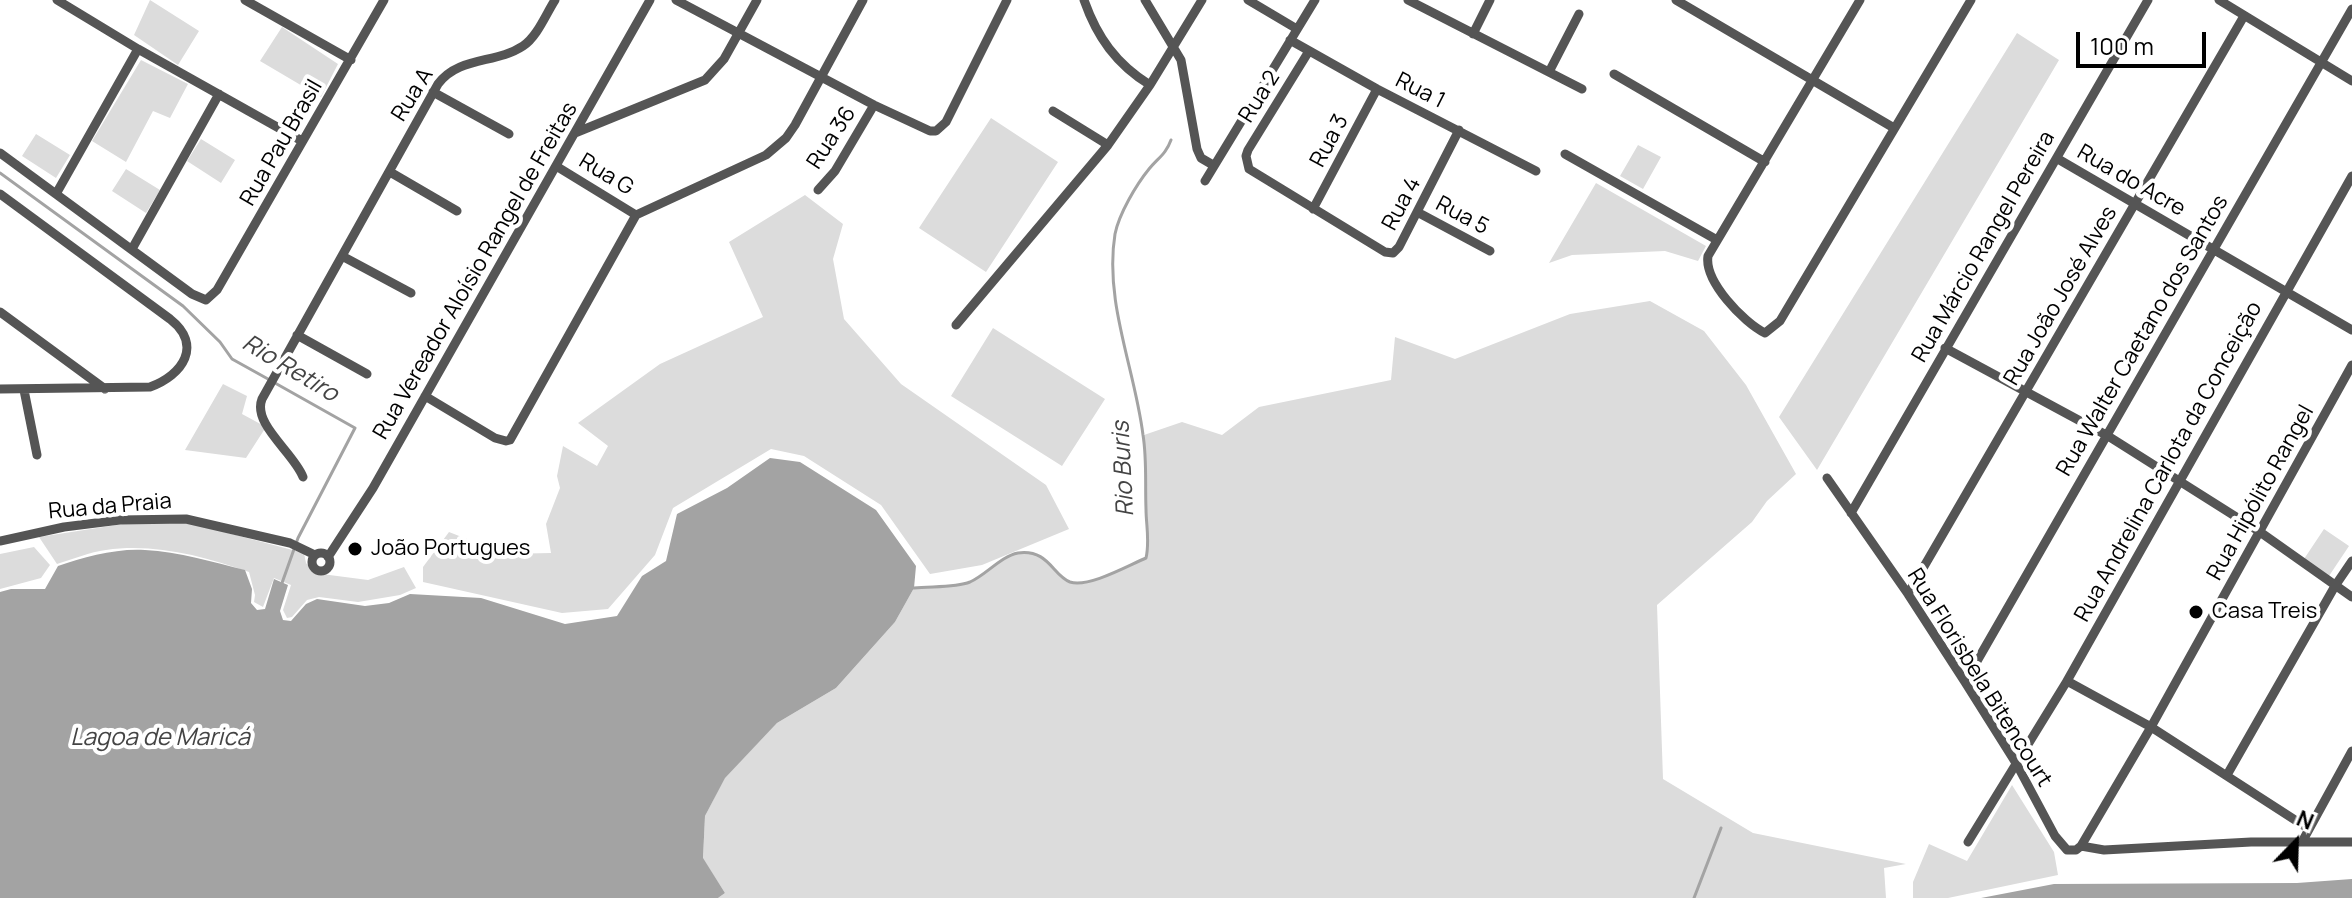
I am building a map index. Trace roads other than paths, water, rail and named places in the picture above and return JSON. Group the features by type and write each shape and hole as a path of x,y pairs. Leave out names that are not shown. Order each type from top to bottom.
{"street":[{"path":"57,0 302,141"},
{"path":"245,0 351,60"},
{"name":"Rua Pau Brasil","path":"132,249 192,294 206,300 217,290 384,0"},
{"name":"Rua A","path":"303,477 297,463 260,417 260,403 274,375 443,77 455,68 503,55 523,46 555,0"},
{"name":"Rua Vereador Aloísio Rangel de Freitas","path":"328,557 362,507 650,0"},
{"path":"676,0 874,105 924,129 936,131 946,122 1007,0"},
{"path":"575,133 705,80 724,59 757,0"},
{"path":"425,396 495,438 510,440 636,215 766,155 777,147 795,125 863,0"},
{"path":"1084,0 1107,48 1123,66 1150,85"},
{"path":"1145,0 1174,45 1187,79 1197,149 1201,158 1213,165"},
{"path":"956,325 1108,145 1150,85 1202,0"},
{"path":"1248,0 1297,29"},
{"path":"1205,181 1315,0"},
{"path":"1408,0 1582,89"},
{"path":"1473,34 1490,0"},
{"path":"1676,0 1894,128"},
{"path":"1859,0 1708,256 1706,266 1720,290 1757,329 1765,333 1774,329 1971,0"},
{"name":"Rua Márcio Rangel Pereira","path":"1851,513 2148,0"},
{"path":"2219,0 2352,81"},
{"name":"Rua Walter Caetano dos Santos","path":"1965,682 2352,9"},
{"path":"1549,72 1579,14"},
{"name":"Rua João José Alves","path":"1908,594 2244,16"},
{"name":"Rua 1","path":"1290,40 1536,171"},
{"path":"56,194 138,49"},
{"name":"Rua 2","path":"1309,51 1248,150 1246,162 1249,169 1313,209"},
{"path":"1614,74 1765,162"},
{"name":"Rua 3","path":"1313,209 1377,89"},
{"path":"433,92 509,134"},
{"path":"0,153 132,249 219,94"},
{"name":"Rua 36","path":"818,190 835,171 874,105"},
{"path":"1053,111 1108,145"},
{"name":"Rua 4","path":"1313,209 1385,252 1393,253 1419,213 1459,130"},
{"path":"1565,154 1717,240"},
{"name":"Rua do Acre","path":"2058,159 2352,330"},
{"name":"Rua G","path":"556,166 636,215"},
{"path":"390,172 457,211"},
{"name":"Rua Andrelina Carlota da Conceição","path":"1968,842 2067,681 2352,176"},
{"path":"0,194 180,327 187,338 186,354 163,382 150,387 0,389"},
{"name":"Rua 5","path":"1419,213 1490,251"},
{"path":"342,256 411,293"},
{"path":"0,312 105,389"},
{"path":"297,335 367,374"},
{"path":"1945,348 2108,436 2182,481 2352,597"},
{"name":"Rua Hipólito Rangel","path":"2081,846 2151,727 2352,365"},
{"path":"24,390 37,455"},
{"name":"Rua Florisbela Bitencourt","path":"1827,478 1965,682 2016,763 2055,836 2067,850 2076,850 2081,846"},
{"name":"Rua da Praia","path":"0,541 64,527 120,520 186,519 290,543 315,555"},
{"path":"322,553 328,557 329,566 321,571 315,569 312,564 315,555 322,553"},
{"path":"2227,775 2352,561"},
{"path":"2067,681 2151,727 2309,829"},
{"path":"2302,842 2352,751"},
{"path":"2081,846 2104,850 2203,843 2352,842"}],"water":[{"name":"Lagoa de Maricá","path":"770,458 800,462 876,510 916,566 914,588 895,622 836,688 777,723 725,778 705,816 703,858 725,893 718,898 0,898 0,592 45,589 58,566 79,559 123,550 145,550 183,555 245,570 252,589 251,603 257,610 265,609 274,579 288,585 280,611 283,620 291,621 306,604 317,599 365,606 389,603 410,594 481,598 565,624 617,616 642,576 666,561 677,514 727,488"},
{"path":"2352,879 2352,898 1981,898 2054,884 2297,883"}],"waterway":[{"name":"Rio Buris","path":"914,588 970,582 1018,553 1037,555 1064,579 1078,583 1098,579 1146,558 1144,444 1117,310 1113,259 1115,234 1124,209 1171,140"},
{"name":"Rio Retiro","path":"0,173 183,306 220,342 232,359 268,379"},
{"name":"Rio Retiro","path":"275,383 355,428 298,538 282,583"},
{"path":"1694,898 1721,828"}],"place":[{"name":"João Portugues","path":"355,549"},
{"name":"Casa Treis","path":"2196,612"}]}
